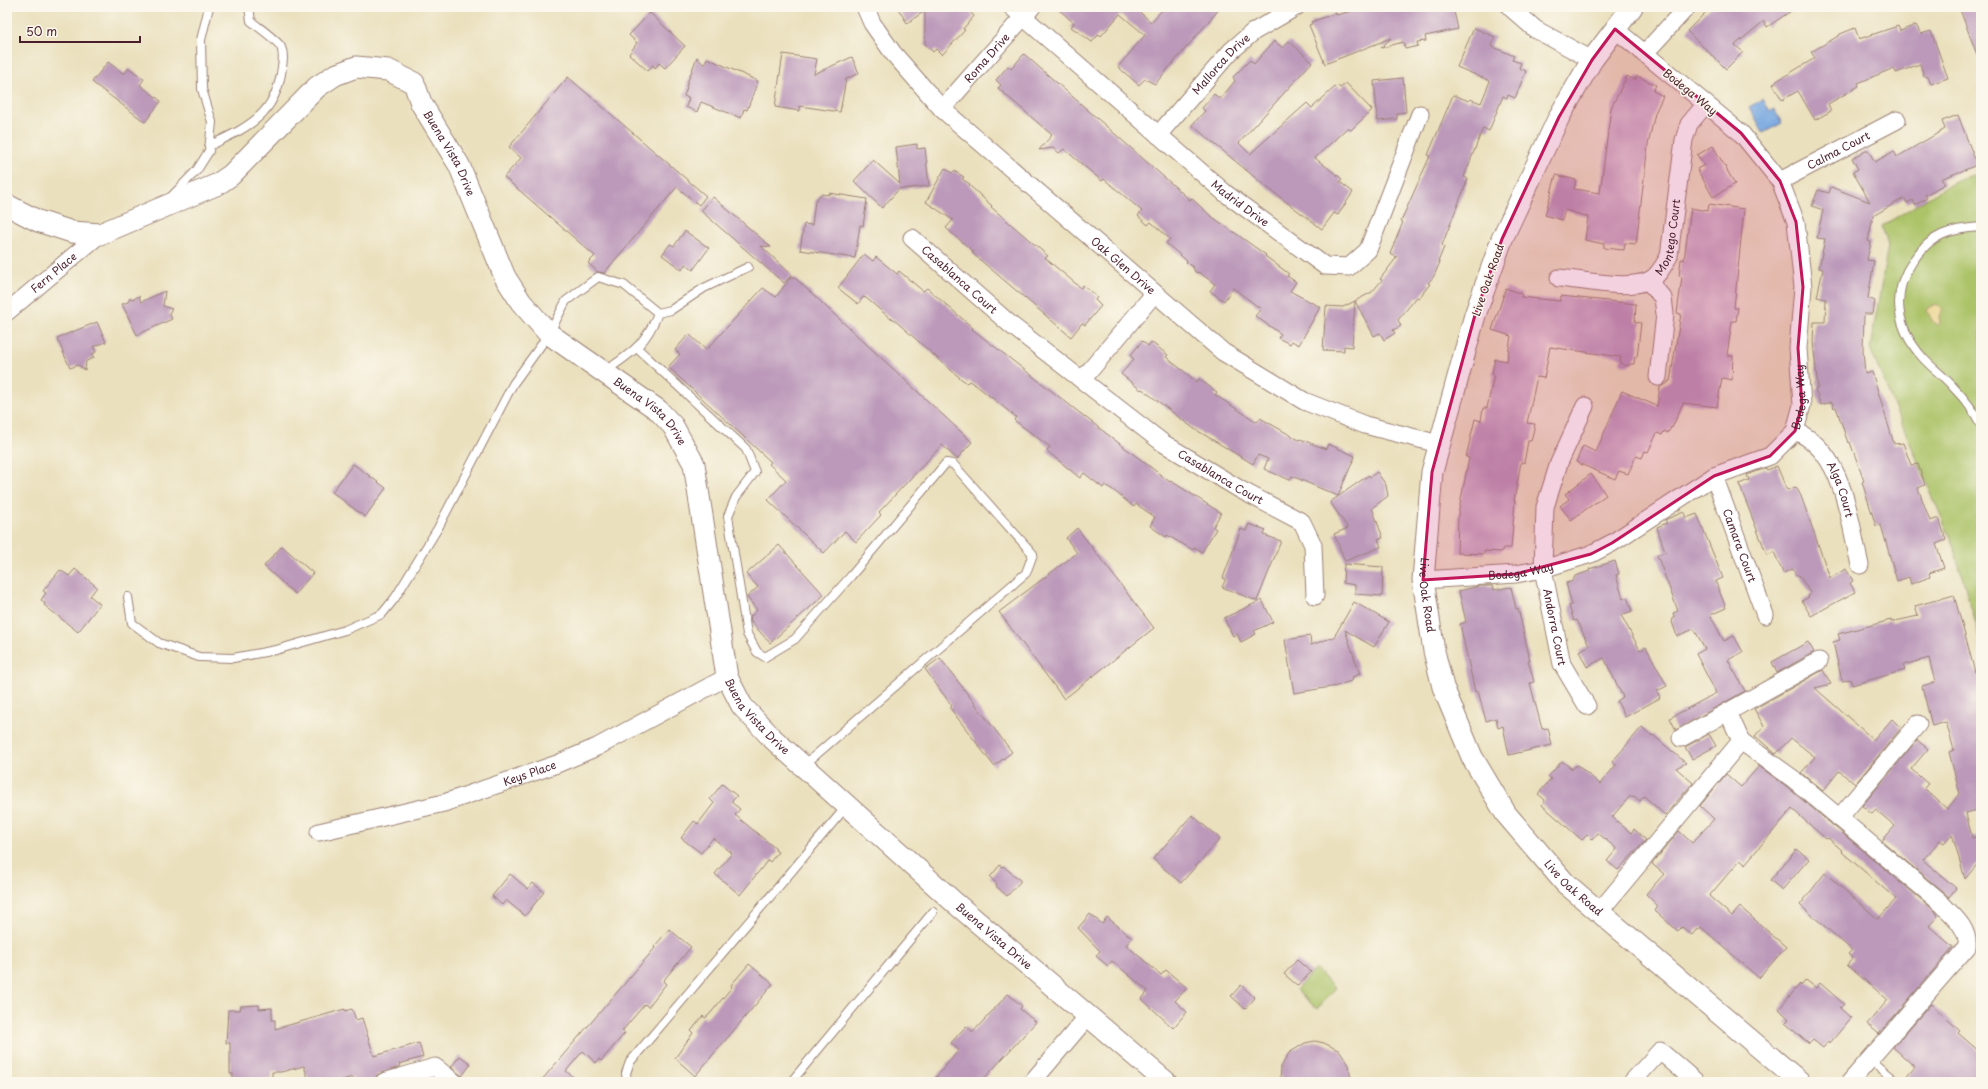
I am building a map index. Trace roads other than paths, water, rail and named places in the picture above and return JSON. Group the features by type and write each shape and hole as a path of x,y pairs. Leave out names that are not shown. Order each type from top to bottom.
{"street":[{"name":"Oak Glen Drive","path":"865,7 872,23 893,53 942,109 1154,294 1223,352 1304,401 1365,425 1439,444"},
{"name":"Mallorca Drive","path":"1158,135 1231,51 1253,32 1296,7"},
{"path":"1510,7 1535,29 1592,60"},
{"name":"Live Oak Road","path":"1632,7 1592,60 1559,117 1502,239 1475,315 1432,472 1424,580 1434,651 1443,687 1472,757 1506,814 1565,883 1800,1082"},
{"path":"1644,54 1687,7"},
{"name":"Roma Drive","path":"942,109 1023,10"},
{"name":"Madrid Drive","path":"1023,10 1158,135 1225,192 1325,266 1349,267 1368,250 1420,114"},
{"name":"Bodega Way","path":"1424,580 1516,574 1591,554 1612,543 1714,476 1770,456 1795,431 1802,405 1798,348 1803,287 1796,222 1780,181 1741,133 1615,29"},
{"name":"Buena Vista Drive","path":"7,205 38,221 72,232 100,234 218,184 232,175 317,87 334,75 356,67 388,70 414,83 421,102 459,166 505,277 521,302 549,334 658,410 673,426 694,464 728,677 742,706 758,725 802,766 955,903 1166,1082"},
{"name":"Montego Court","path":"1559,278 1627,285 1648,281 1663,269 1669,256 1684,140 1689,124 1705,104"},
{"name":"Calma Court","path":"1780,181 1897,120"},
{"name":"Fern Place","path":"7,312 100,234"},
{"name":"Casablanca Court","path":"912,238 1011,325 1163,443 1241,490 1302,522 1313,545 1315,596"},
{"path":"1648,281 1663,298 1665,314 1658,377"},
{"path":"1082,380 1154,294"},
{"name":"Andorra Court","path":"1585,406 1559,463 1545,507 1543,568 1562,664 1587,706"},
{"name":"Alga Court","path":"1795,431 1805,435 1828,458 1840,481 1860,565"},
{"name":"Camara Court","path":"1714,476 1765,614"},
{"path":"1681,738 1819,661"},
{"name":"Keys Place","path":"319,832 444,802 557,764 597,747 728,677"},
{"path":"1728,712 1741,741 1792,778 1942,904 1963,927 1968,938 1967,948 1850,1082"},
{"path":"1839,818 1918,724"},
{"path":"1599,912 1741,741"},
{"path":"1032,1082 1088,1016"},
{"path":"1632,1082 1660,1051 1696,1082"},
{"path":"384,1082 435,1067 454,1082"}],"lane":[{"path":"160,208 197,170 209,151 212,122 202,88 201,40 209,7"},
{"path":"209,146 256,121 273,99 280,81 284,59 281,46 251,21 250,7"},
{"path":"1981,227 1950,231 1932,239 1919,252 1910,266 1902,283 1898,299 1902,322 1912,344 1922,357 1961,395 1981,425"},
{"path":"658,313 671,310 704,288 748,266"},
{"path":"128,597 132,623 159,643 199,657 233,658 276,650 345,630 382,614 395,598 438,528 513,384 549,334 566,301 598,277 624,285 658,313"},
{"path":"603,372 637,348 653,327 658,313"},
{"path":"637,348 746,449 755,472 736,497 728,516 747,634 757,652 765,657 795,639 852,576 946,463 953,464 1033,554 1026,573 802,766"},
{"path":"627,1082 626,1073 630,1062 846,806"},
{"path":"791,1082 933,912"},
{"path":"1870,1059 1897,1082"}],"water":[{"path":"1763,99 1770,112 1774,109 1782,123 1763,133 1749,107"}]}
